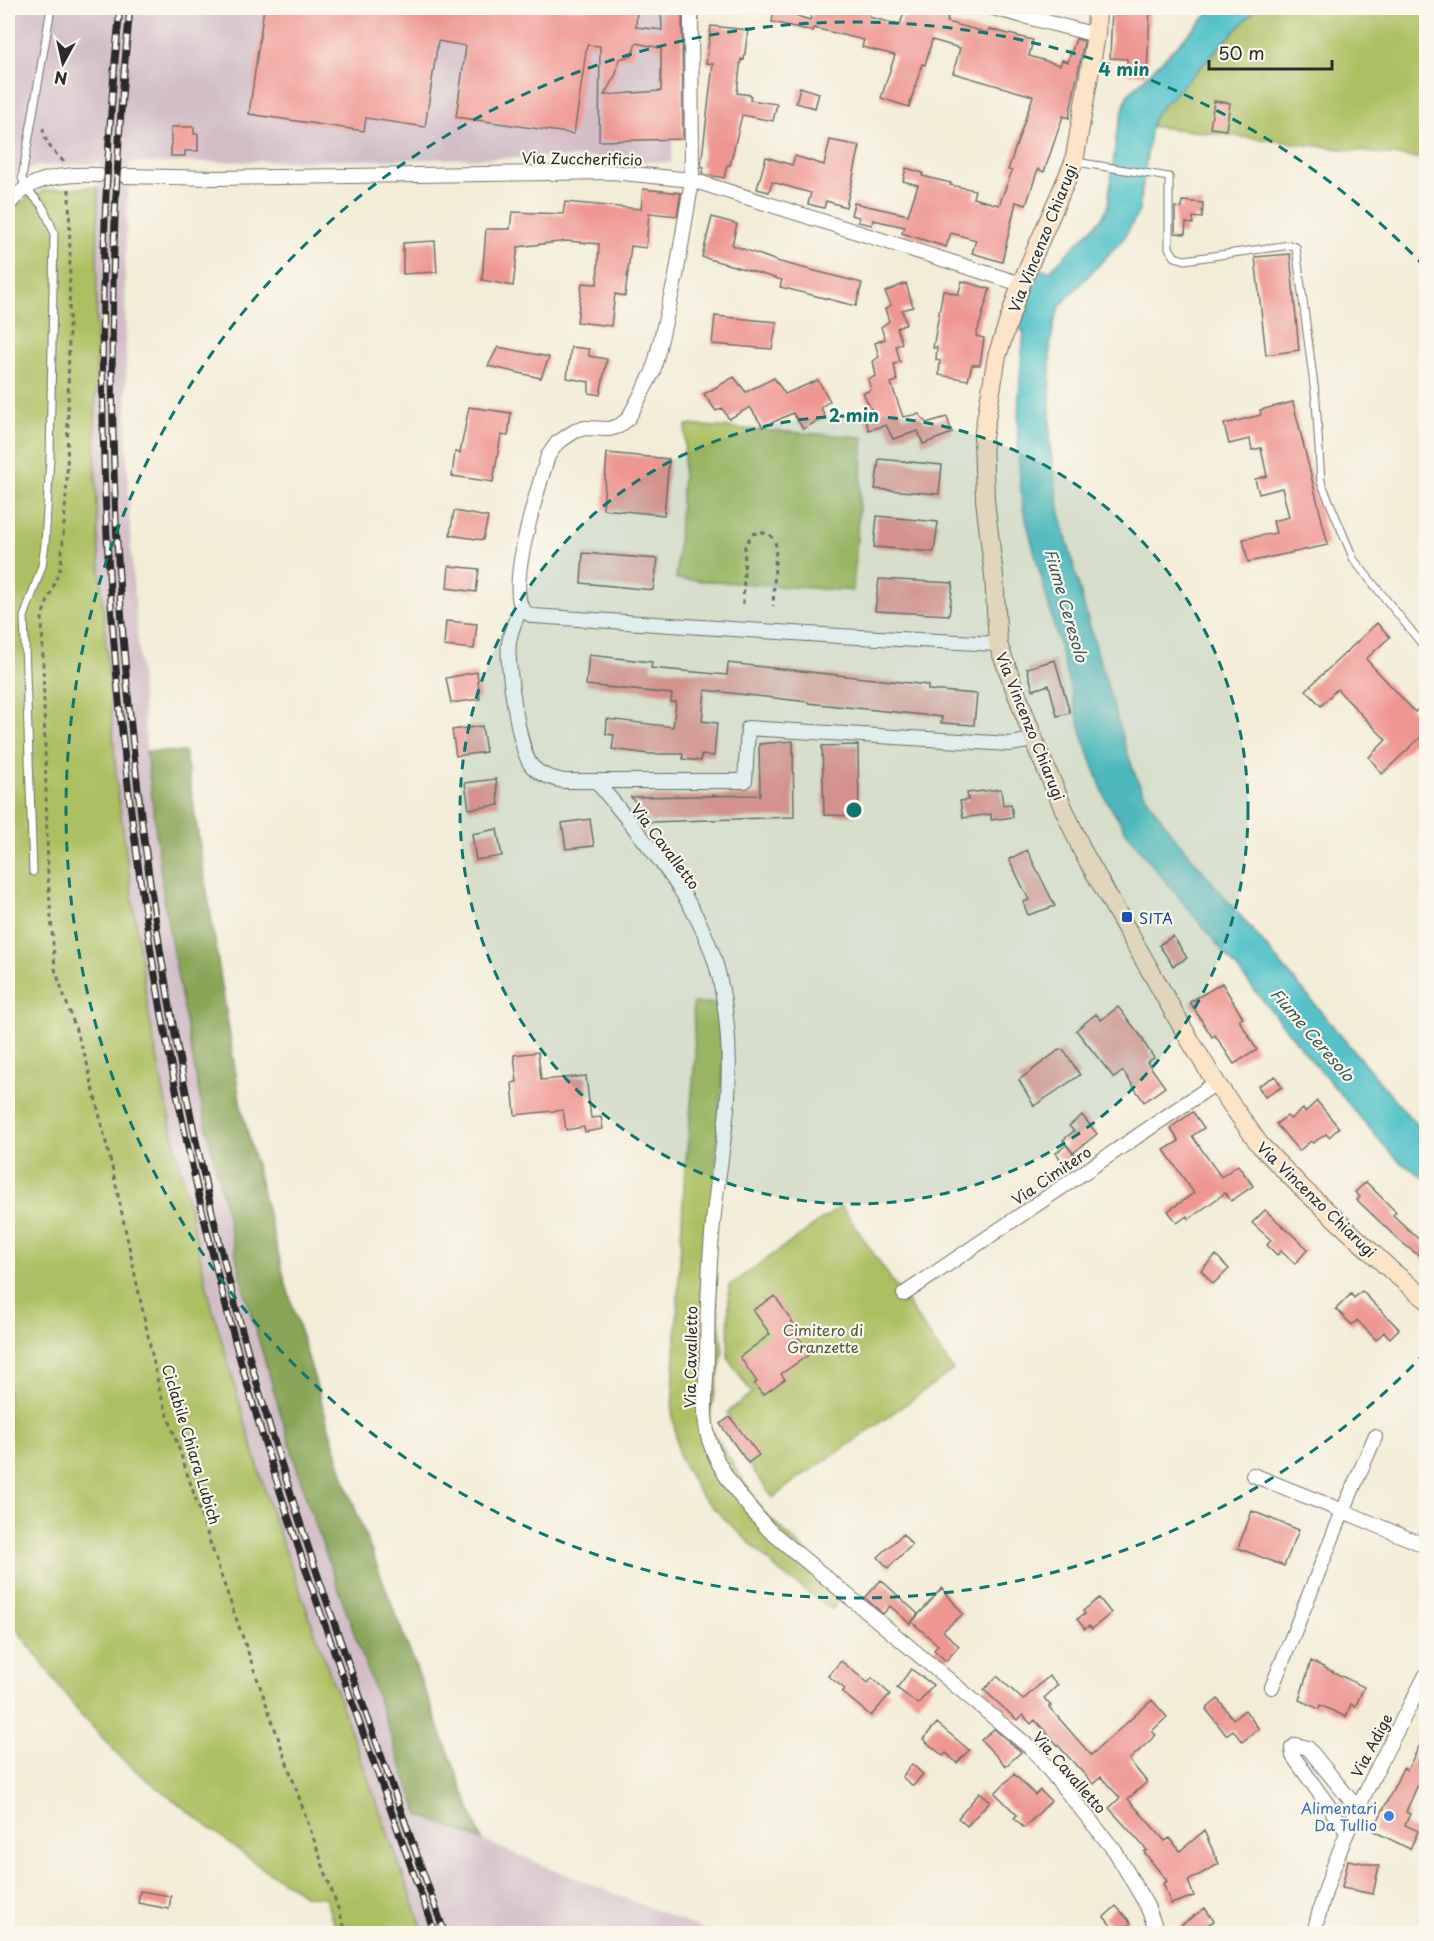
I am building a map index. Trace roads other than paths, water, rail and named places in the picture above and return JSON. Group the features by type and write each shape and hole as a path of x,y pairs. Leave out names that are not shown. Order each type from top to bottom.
{"street":[{"path":"691,8 692,180 676,276 653,372 628,419 619,426 609,429 585,428 575,431 557,443 548,456 523,551 519,597 522,607 533,616 998,644"},
{"path":"993,8 1096,34"},
{"name":"Via Vincenzo Chiarugi","path":"1097,8 1096,34 1074,162 1022,284 997,356 983,437 985,500 994,576 998,644 1034,740 1083,852 1216,1083 1260,1145 1302,1188 1393,1272 1426,1299"},
{"name":"Via Zuccherificio","path":"125,176 216,178 612,172 692,180 1022,284"},
{"path":"8,205 26,188 47,180 67,175 98,175"},
{"name":"Via Cavalletto","path":"522,607 514,621 509,644 517,720 524,754 531,765 548,777 563,781 746,782 748,728 1010,744 1034,740"},
{"name":"Via Cavalletto","path":"597,782 681,890 704,931 719,975 727,1036 728,1096 713,1222 707,1302 707,1369 704,1413 710,1440 720,1464 740,1498 769,1530 1033,1750 1115,1851 1147,1906 1158,1934"},
{"name":"Via Cimitero","path":"904,1294 1216,1083"},
{"path":"1272,1687 1375,1437"},
{"path":"1253,1475 1426,1546"},
{"name":"Via Adige","path":"1314,1934 1319,1908 1357,1808 1426,1675"},
{"path":"1347,1832 1293,1756 1292,1748 1296,1745 1308,1748 1357,1808"}],"lane":[{"path":"33,872 24,617 42,566 45,544 50,458 54,232 43,207 26,188 22,178 51,8"},
{"path":"1074,162 1169,177 1169,248 1175,256 1185,260 1290,244 1296,247 1316,402 1321,482 1354,560 1426,650"}],"water":[{"name":"Fiume Ceresolo","path":"1214,8 1257,8 1156,113 1151,126 1139,211 1124,238 1060,306 1054,324 1050,347 1050,446 1060,513 1084,606 1125,746 1136,777 1147,798 1172,834 1394,1099 1426,1132 1426,1179 1400,1162 1314,1063 1131,839 1106,800 1084,741 1023,508 1018,421 1024,333 1018,326 1040,269 1050,271 1102,218 1108,205 1117,132 1127,96"}],"tunnel":[{"path":"98,175 125,176"}],"railway":[{"path":"120,8 107,176 102,345 106,515 118,685 137,855 163,1023 197,1189 259,1426 332,1645 435,1934"},
{"path":"130,8 117,175 112,344 116,515 127,685 146,855 173,1024 207,1189 269,1426 342,1645 445,1934"}],"place":[{"name":"SITA","path":"1127,917"},
{"name":"Alimentari Da Tullio","path":"1389,1816"}],"park label":[{"name":"Cimitero di Granzette","path":"823,1338"}]}
